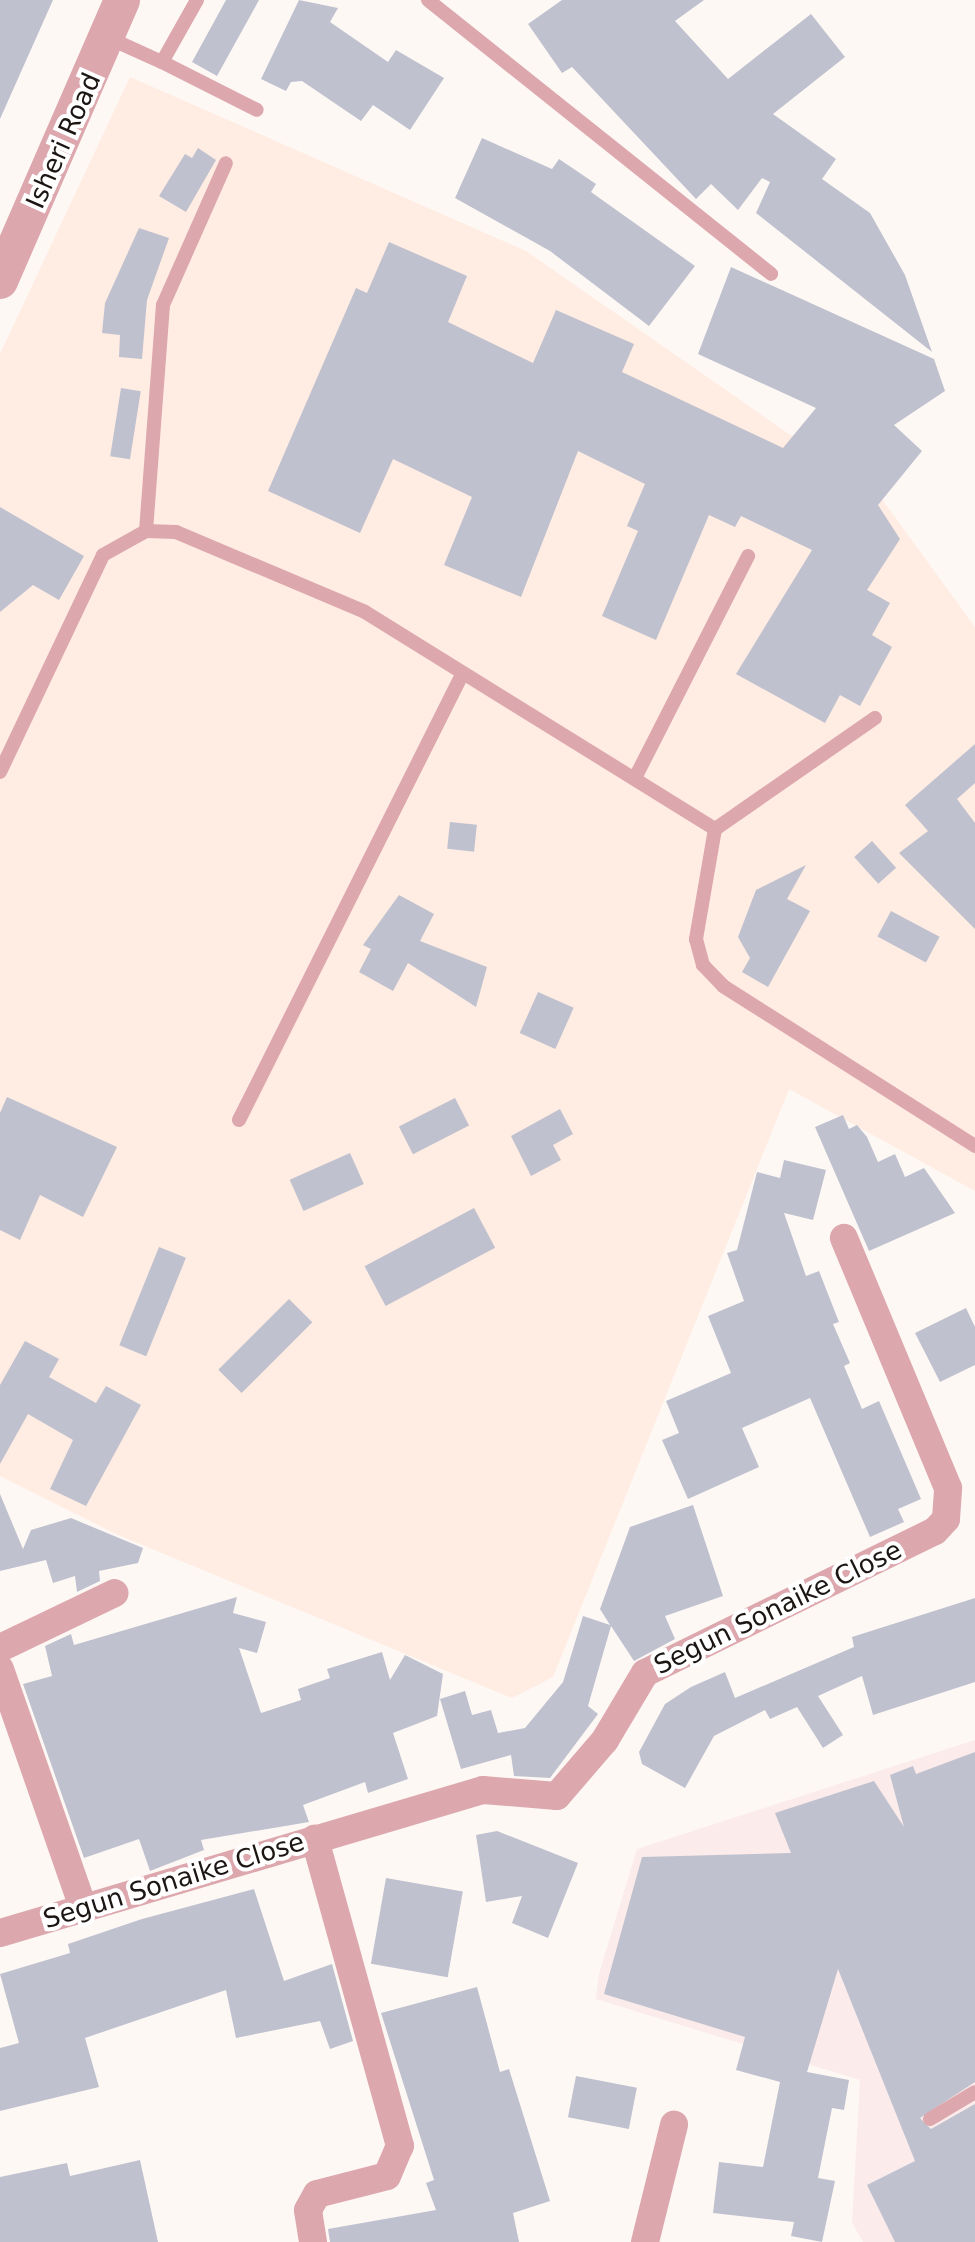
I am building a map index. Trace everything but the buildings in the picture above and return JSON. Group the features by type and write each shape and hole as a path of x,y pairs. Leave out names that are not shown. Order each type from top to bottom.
{"street":[{"name":"Isheri Road","path":"0,281 111,39 122,0"},
{"name":"Segun Sonaike Close","path":"0,1933 483,1790 557,1796 605,1740 645,1673 946,1519 948,1488 844,1238"},
{"path":"0,1648 115,1593"},
{"path":"0,1669 83,1908"},
{"path":"313,2242 308,2210 317,2194 387,2176 400,2146 315,1839"},
{"path":"645,2242 674,2125"}],"lane":[{"path":"162,62 197,0"},
{"path":"428,0 771,274"},
{"path":"111,39 257,110"},
{"path":"146,531 163,305 226,163"},
{"path":"0,772 103,555 146,531 176,532 365,612 461,676 636,776 715,829"},
{"path":"636,776 748,556"},
{"path":"239,1120 461,676"},
{"path":"875,718 715,829 697,905 703,965 723,986 975,1146"},
{"path":"930,2119 975,2092"}],"shaded area":[{"path":"130,77 526,251 881,498 975,627 975,1191 789,1089 553,1677 512,1698 116,1534 0,1476 0,354"},
{"path":"975,1740 975,2242 863,2242 852,2223 860,2080 596,1999 599,1974 637,1849"}]}
